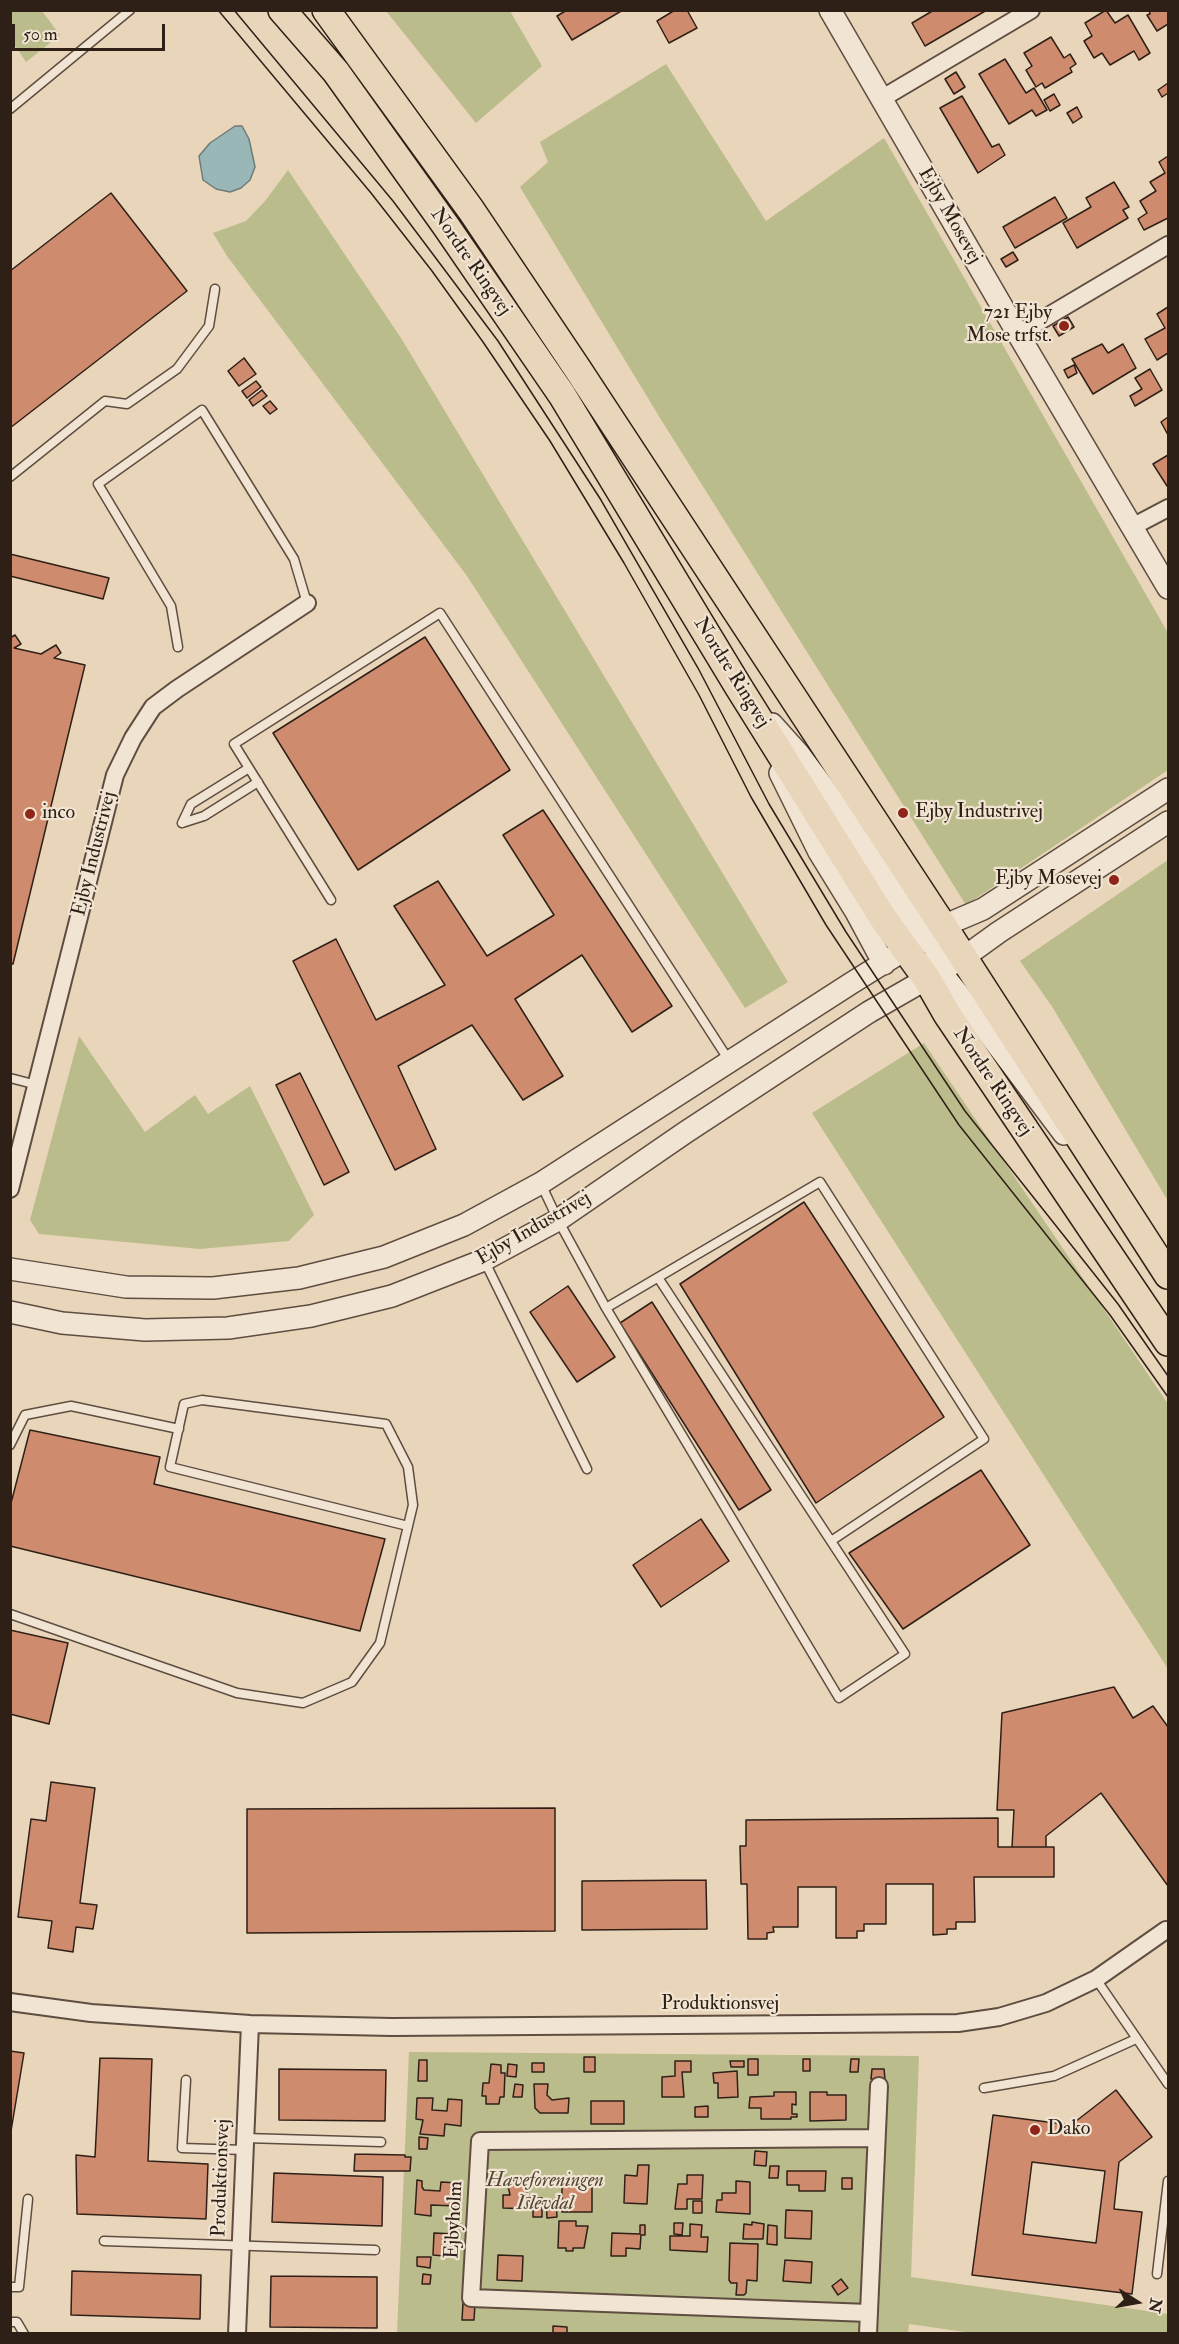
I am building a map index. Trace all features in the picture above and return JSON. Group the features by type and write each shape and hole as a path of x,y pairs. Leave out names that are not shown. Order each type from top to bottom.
{"main road":[{"name":"Nordre Ringvej","path":"282,10 336,72 447,226 562,395 738,686 934,975 947,1014 1168,1342"},
{"name":"Nordre Ringvej","path":"326,10 471,210 914,945 963,958 1168,1275"}],"street":[{"name":"Ejby Mosevej","path":"830,10 1168,588"},
{"path":"881,99 1031,10"},
{"path":"1018,334 1168,245"},
{"path":"1132,527 1168,508"},
{"name":"Ejby Industrivej","path":"10,1189 115,775 133,738 153,707 307,603"},
{"name":"Ejby Industrivej","path":"10,1269 126,1287 213,1288 300,1278 384,1257 454,1229 540,1183 914,945 983,909 1168,789"},
{"name":"Ejby Industrivej","path":"10,1312 62,1323 145,1330 228,1328 311,1316 392,1296 484,1260 558,1220 686,1132 869,1012 963,958 1168,822"},
{"path":"934,975 1125,1207"},
{"name":"Produktionsvej","path":"10,2002 91,2013 250,2024 404,2027 958,2023 999,2017 1046,2003 1096,1979 1166,1930"},
{"name":"Produktionsvej","path":"237,2334 250,2024"},
{"path":"868,2334 879,2086"},
{"name":"Ejbyholm","path":"869,2313 471,2298 480,2141 876,2138"}],"lane":[{"path":"10,109 130,10"},
{"path":"10,477 105,401 127,404 177,369 209,326 215,290"},
{"path":"178,647 171,606 98,484 202,410 294,559 307,603"},
{"path":"331,900 234,744 440,613 730,1063"},
{"path":"249,768 191,804 182,823 204,816 258,782"},
{"path":"10,1078 37,1085"},
{"path":"606,1308 659,1279 820,1182 984,1439 831,1540"},
{"path":"540,1183 606,1308 839,1698 905,1654 659,1279"},
{"path":"484,1260 587,1469"},
{"path":"10,1614 237,1693 303,1703 352,1682 380,1643 408,1526 413,1505 408,1467 386,1425 202,1400 184,1404 170,1467 408,1526"},
{"path":"10,1445 25,1414 71,1406 178,1430"},
{"path":"1096,1979 1168,2084"},
{"path":"984,2088 1054,2076 1136,2039"},
{"path":"186,2080 182,2148 245,2144 381,2142"},
{"path":"1157,2274 1168,2181"},
{"path":"10,2287 19,2287 28,2199"},
{"path":"104,2241 375,2250"},
{"path":"10,2322 17,2322 24,2334"}],"green space":[{"path":"10,11 42,11 60,35 26,62 16,47 11,45"},
{"path":"386,11 510,11 542,66 476,123"},
{"path":"666,64 766,221 884,138 1168,633 1168,770 966,905 660,418 520,187 548,162 540,142"},
{"path":"288,170 401,338 788,982 745,1008 467,576 227,256 213,233 246,221 265,201"},
{"path":"1168,860 1168,1201 1053,1008 1020,961"},
{"path":"79,1036 145,1132 195,1095 208,1114 250,1086 314,1215 289,1241 200,1249 39,1234 30,1220"},
{"path":"924,1043 1168,1404 1168,1669 812,1113"},
{"name":"Haveforeningen Islevdal","path":"409,2052 919,2056 911,2277 1168,2314 1168,2334 979,2334 909,2324 908,2334 397,2334"}],"water":[{"path":"235,126 242,126 249,139 255,167 250,180 241,188 230,192 216,189 203,180 199,156 210,143"}],"building":[{"path":"567,10 623,10 572,40 557,16"},
{"path":"675,10 687,10 697,28 669,43 657,21"},
{"path":"934,10 987,10 925,46 912,23"},
{"path":"1106,10 1115,23 1128,15 1150,53 1139,60 1134,51 1110,65 1102,53 1094,58 1084,41 1092,36 1085,23"},
{"path":"1149,10 1168,10 1168,24 1157,31 1147,15 1150,14"},
{"path":"1051,37 1064,58 1070,54 1076,64 1070,68 1072,72 1045,88 1042,83 1036,87 1026,70 1032,66 1024,53"},
{"path":"1005,59 1026,93 1034,88 1047,110 1036,116 1032,110 1009,124 979,74"},
{"path":"956,72 965,87 954,94 945,79"},
{"path":"1168,83 1168,93 1162,97 1158,90"},
{"path":"1054,94 1060,105 1050,111 1044,100"},
{"path":"962,96 992,147 999,144 1005,155 978,173 940,108"},
{"path":"1077,107 1082,117 1073,123 1067,113"},
{"path":"1168,156 1168,218 1144,230 1138,219 1147,213 1140,201 1156,191 1150,182 1165,173 1159,162"},
{"path":"1114,182 1129,207 1123,210 1128,218 1077,248 1063,223 1091,207 1086,198"},
{"path":"111,193 187,291 10,428 10,271"},
{"path":"1055,197 1067,218 1015,248 1003,227"},
{"path":"1013,252 1018,260 1006,267 1001,259"},
{"path":"1168,307 1168,353 1157,360 1145,339 1165,328 1157,314"},
{"name":"721 Ejby Mose trfst.","path":"1068,317 1074,327 1059,336 1053,326"},
{"path":"1102,344 1108,353 1123,344 1136,368 1093,394 1072,359"},
{"path":"244,358 256,374 239,386 228,371"},
{"path":"1074,365 1077,373 1068,378 1064,370"},
{"path":"1150,369 1162,390 1135,406 1130,396 1142,389 1135,378"},
{"path":"256,381 261,387 247,398 242,391"},
{"path":"262,390 267,396 253,406 249,400"},
{"path":"270,401 277,409 270,414 263,406"},
{"path":"1168,417 1168,435 1161,422"},
{"path":"1168,455 1168,485 1167,486 1153,464"},
{"path":"10,554 109,578 103,599 10,576"},
{"name":"inco","path":"15,635 21,644 14,648 41,654 56,645 61,653 54,658 85,665 13,964 10,963 10,638"},
{"path":"425,637 510,770 358,870 273,733"},
{"path":"543,810 672,1006 632,1032 582,955 515,999 563,1076 523,1100 472,1025 398,1066 436,1149 395,1170 293,961 336,939 376,1020 445,985 394,906 438,881 487,956 554,915 503,835"},
{"path":"300,1073 349,1172 324,1185 276,1085"},
{"path":"804,1202 944,1417 816,1503 680,1284"},
{"path":"568,1286 615,1357 577,1382 530,1312"},
{"path":"652,1302 771,1490 739,1510 620,1323"},
{"path":"30,1430 160,1457 154,1484 385,1539 360,1631 10,1546 10,1507"},
{"path":"981,1470 1030,1545 903,1629 849,1553"},
{"path":"701,1519 729,1561 661,1607 633,1565"},
{"path":"10,1630 68,1643 49,1724 10,1714"},
{"path":"1114,1687 1133,1718 1153,1706 1168,1727 1168,1886 1101,1793 1046,1836 1046,1847 1012,1847 1014,1810 997,1810 1002,1713"},
{"path":"51,1782 95,1788 80,1903 97,1905 93,1929 76,1927 73,1952 48,1948 52,1921 18,1917 31,1819 46,1821"},
{"path":"555,1808 555,1931 247,1933 247,1809"},
{"path":"998,1818 998,1847 1054,1847 1054,1877 974,1877 975,1922 956,1922 956,1929 947,1929 947,1934 933,1935 933,1884 886,1884 886,1924 864,1924 864,1931 857,1931 857,1938 836,1938 836,1887 798,1887 798,1927 773,1927 774,1932 767,1933 767,1939 748,1939 747,1884 741,1884 740,1846 746,1846 746,1820"},
{"path":"706,1880 707,1929 582,1930 582,1881"},
{"path":"10,2051 24,2053 10,2137"},
{"path":"584,2057 595,2057 595,2072 584,2072"},
{"path":"100,2058 152,2059 148,2161 208,2164 206,2219 77,2214 76,2155 95,2157"},
{"path":"748,2059 758,2059 758,2075 748,2075"},
{"path":"803,2059 810,2059 810,2071 803,2071"},
{"path":"851,2059 859,2059 858,2072 850,2072"},
{"path":"419,2060 427,2060 427,2081 418,2081"},
{"path":"675,2061 691,2061 691,2072 682,2072 684,2097 662,2097 662,2077 675,2076"},
{"path":"730,2061 744,2061 744,2067 731,2067"},
{"path":"532,2063 544,2063 544,2072 532,2072"},
{"path":"491,2064 501,2065 501,2073 505,2073 504,2097 500,2097 499,2104 486,2104 486,2096 482,2096 483,2083 489,2083"},
{"path":"508,2064 517,2065 516,2077 507,2076"},
{"path":"279,2069 386,2070 385,2121 279,2120"},
{"path":"872,2069 884,2069 885,2079 871,2079"},
{"path":"737,2071 738,2097 718,2098 718,2083 714,2083 713,2073"},
{"path":"515,2084 523,2085 522,2097 513,2097"},
{"path":"534,2084 548,2084 547,2095 552,2100 569,2098 568,2113 540,2113 535,2108"},
{"path":"1116,2090 1152,2137 1119,2162 1114,2209 1142,2212 1132,2294 972,2275 993,2115 1071,2125","holes":["1032,2162 1105,2171 1096,2243 1023,2234"]},
{"path":"774,2092 796,2092 796,2105 792,2104 792,2114 797,2114 797,2117 761,2119 761,2108 749,2108 750,2097 774,2096"},
{"path":"810,2092 846,2095 846,2120 810,2121"},
{"path":"417,2098 433,2098 432,2110 447,2111 448,2099 462,2100 461,2126 445,2124 444,2136 420,2134 423,2120 416,2119"},
{"path":"591,2101 624,2101 624,2124 591,2124"},
{"path":"708,2106 708,2117 695,2117 695,2107"},
{"path":"419,2137 428,2138 427,2149 419,2149"},
{"path":"755,2151 767,2152 766,2166 754,2165"},
{"path":"355,2154 405,2155 405,2157 411,2157 410,2171 354,2171"},
{"path":"638,2165 649,2165 647,2204 624,2203 625,2175 637,2176"},
{"path":"770,2166 779,2166 778,2178 769,2178"},
{"path":"787,2171 826,2171 825,2191 799,2191 799,2185 787,2185"},
{"path":"274,2173 383,2177 382,2226 272,2222"},
{"path":"687,2175 703,2175 702,2199 687,2199 687,2209 675,2209 678,2184 687,2184"},
{"path":"842,2178 852,2178 852,2189 842,2189"},
{"path":"417,2180 422,2181 424,2190 440,2191 441,2182 458,2183 456,2206 431,2205 431,2216 415,2214"},
{"path":"736,2181 750,2182 750,2214 716,2212 717,2200 722,2200 722,2193 736,2193"},
{"path":"511,2184 527,2186 527,2198 542,2198 542,2217 533,2217 533,2209 503,2208 503,2195 510,2195 508,2186"},
{"path":"562,2184 592,2184 592,2212 562,2212"},
{"path":"546,2200 556,2200 557,2217 547,2218"},
{"path":"693,2201 702,2201 702,2213 693,2213"},
{"path":"786,2210 812,2211 811,2239 785,2238"},
{"path":"559,2221 576,2221 576,2226 588,2226 584,2248 573,2248 573,2251 566,2251 566,2248 558,2248"},
{"path":"752,2222 764,2224 763,2239 743,2239 744,2224 752,2225"},
{"path":"674,2223 683,2223 682,2235 674,2234"},
{"path":"690,2224 702,2225 701,2237 708,2237 707,2252 670,2250 670,2236 690,2236"},
{"path":"640,2225 645,2225 645,2235 641,2235 640,2249 626,2248 626,2256 611,2256 612,2233 640,2234"},
{"path":"768,2225 777,2226 777,2245 767,2244"},
{"path":"434,2233 456,2234 455,2257 433,2255"},
{"path":"730,2243 758,2244 757,2281 747,2280 744,2295 736,2295 737,2283 731,2283 729,2280"},
{"path":"498,2255 523,2256 522,2281 497,2280"},
{"path":"417,2257 431,2257 430,2268 417,2266"},
{"path":"785,2260 812,2262 811,2283 783,2281"},
{"path":"72,2271 201,2275 200,2319 71,2315"},
{"path":"423,2274 431,2275 430,2284 422,2284"},
{"path":"271,2276 377,2277 377,2328 270,2327"},
{"path":"841,2279 848,2288 838,2295 832,2286"},
{"path":"463,2303 475,2304 474,2320 462,2320"},
{"path":"553,2326 567,2327 567,2334 553,2334"}],"tram line":[{"path":"218,10 371,193 432,271 483,342 550,441 624,563 699,695 751,797 826,925 959,1125 1110,1315 1168,1397"},
{"path":"234,10 393,201 498,341 601,500 698,668 769,804 846,932 965,1111 1118,1304 1168,1376"}],"place":[{"name":"721 Ejby Mose trfst.","path":"1064,326"},
{"name":"Ejby Industrivej","path":"903,813"},
{"name":"inco","path":"30,814"},
{"name":"Ejby Mosevej","path":"1114,880"},
{"name":"Dako","path":"1035,2130"}]}
